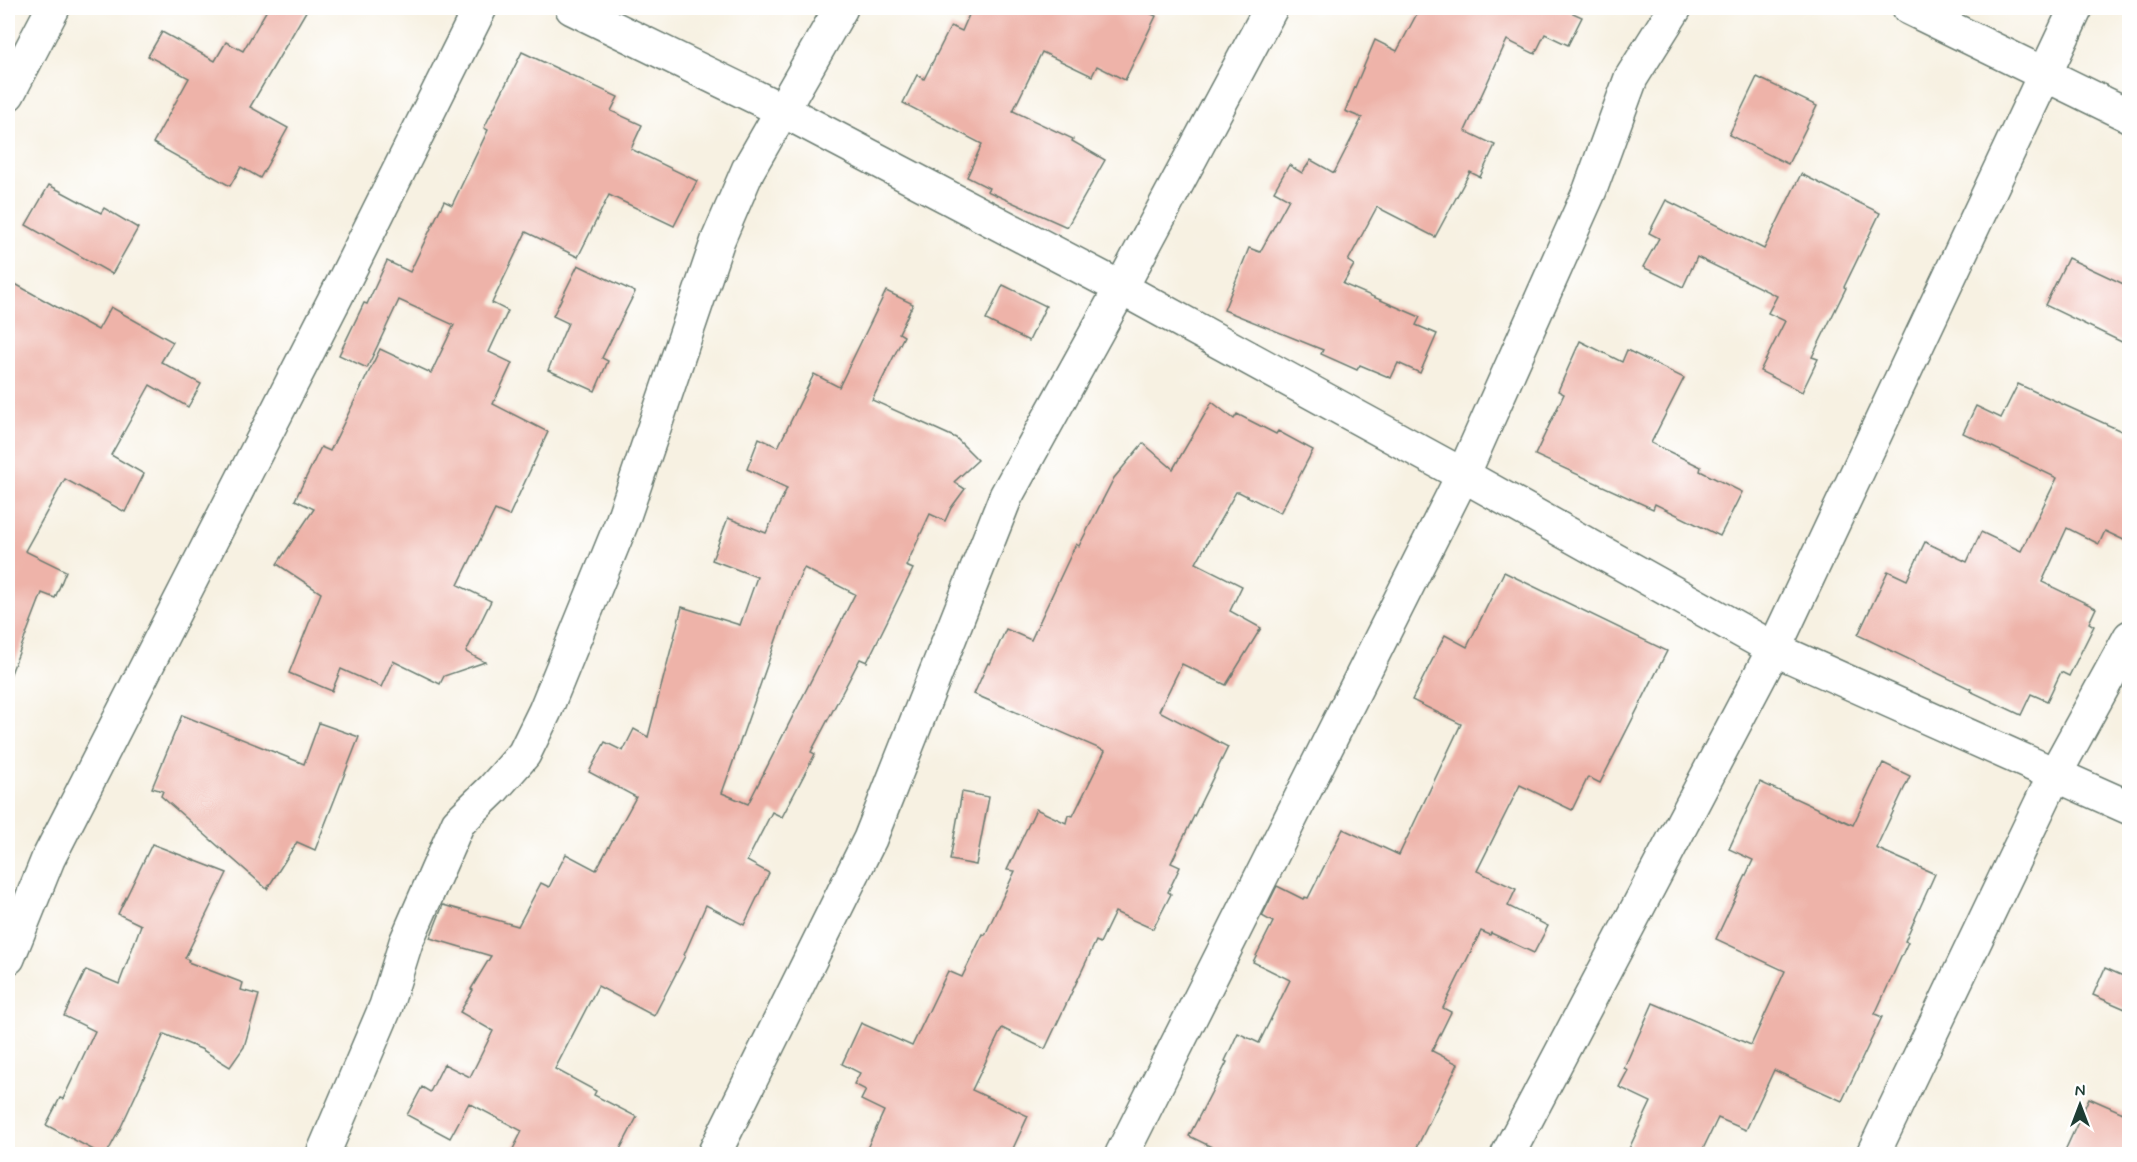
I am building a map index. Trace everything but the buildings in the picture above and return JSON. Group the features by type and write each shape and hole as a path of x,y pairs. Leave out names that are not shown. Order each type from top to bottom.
{"street":[{"path":"8,94 53,8"},
{"path":"8,958 48,859 334,301 480,8"},
{"path":"572,8 782,110 1121,288 1463,475 1774,649 2130,808"},
{"path":"323,1155 386,1006 406,942 458,823 524,754 545,711 622,522 718,240 748,170 841,8"},
{"path":"714,1155 870,839 1006,496 1121,288 1271,8"},
{"path":"1122,1155 1463,475 1590,190 1631,78 1676,8"},
{"path":"1909,8 2130,116"},
{"path":"1508,1155 1774,649 2076,8"},
{"path":"1873,1155 2055,774 2130,637"}]}
